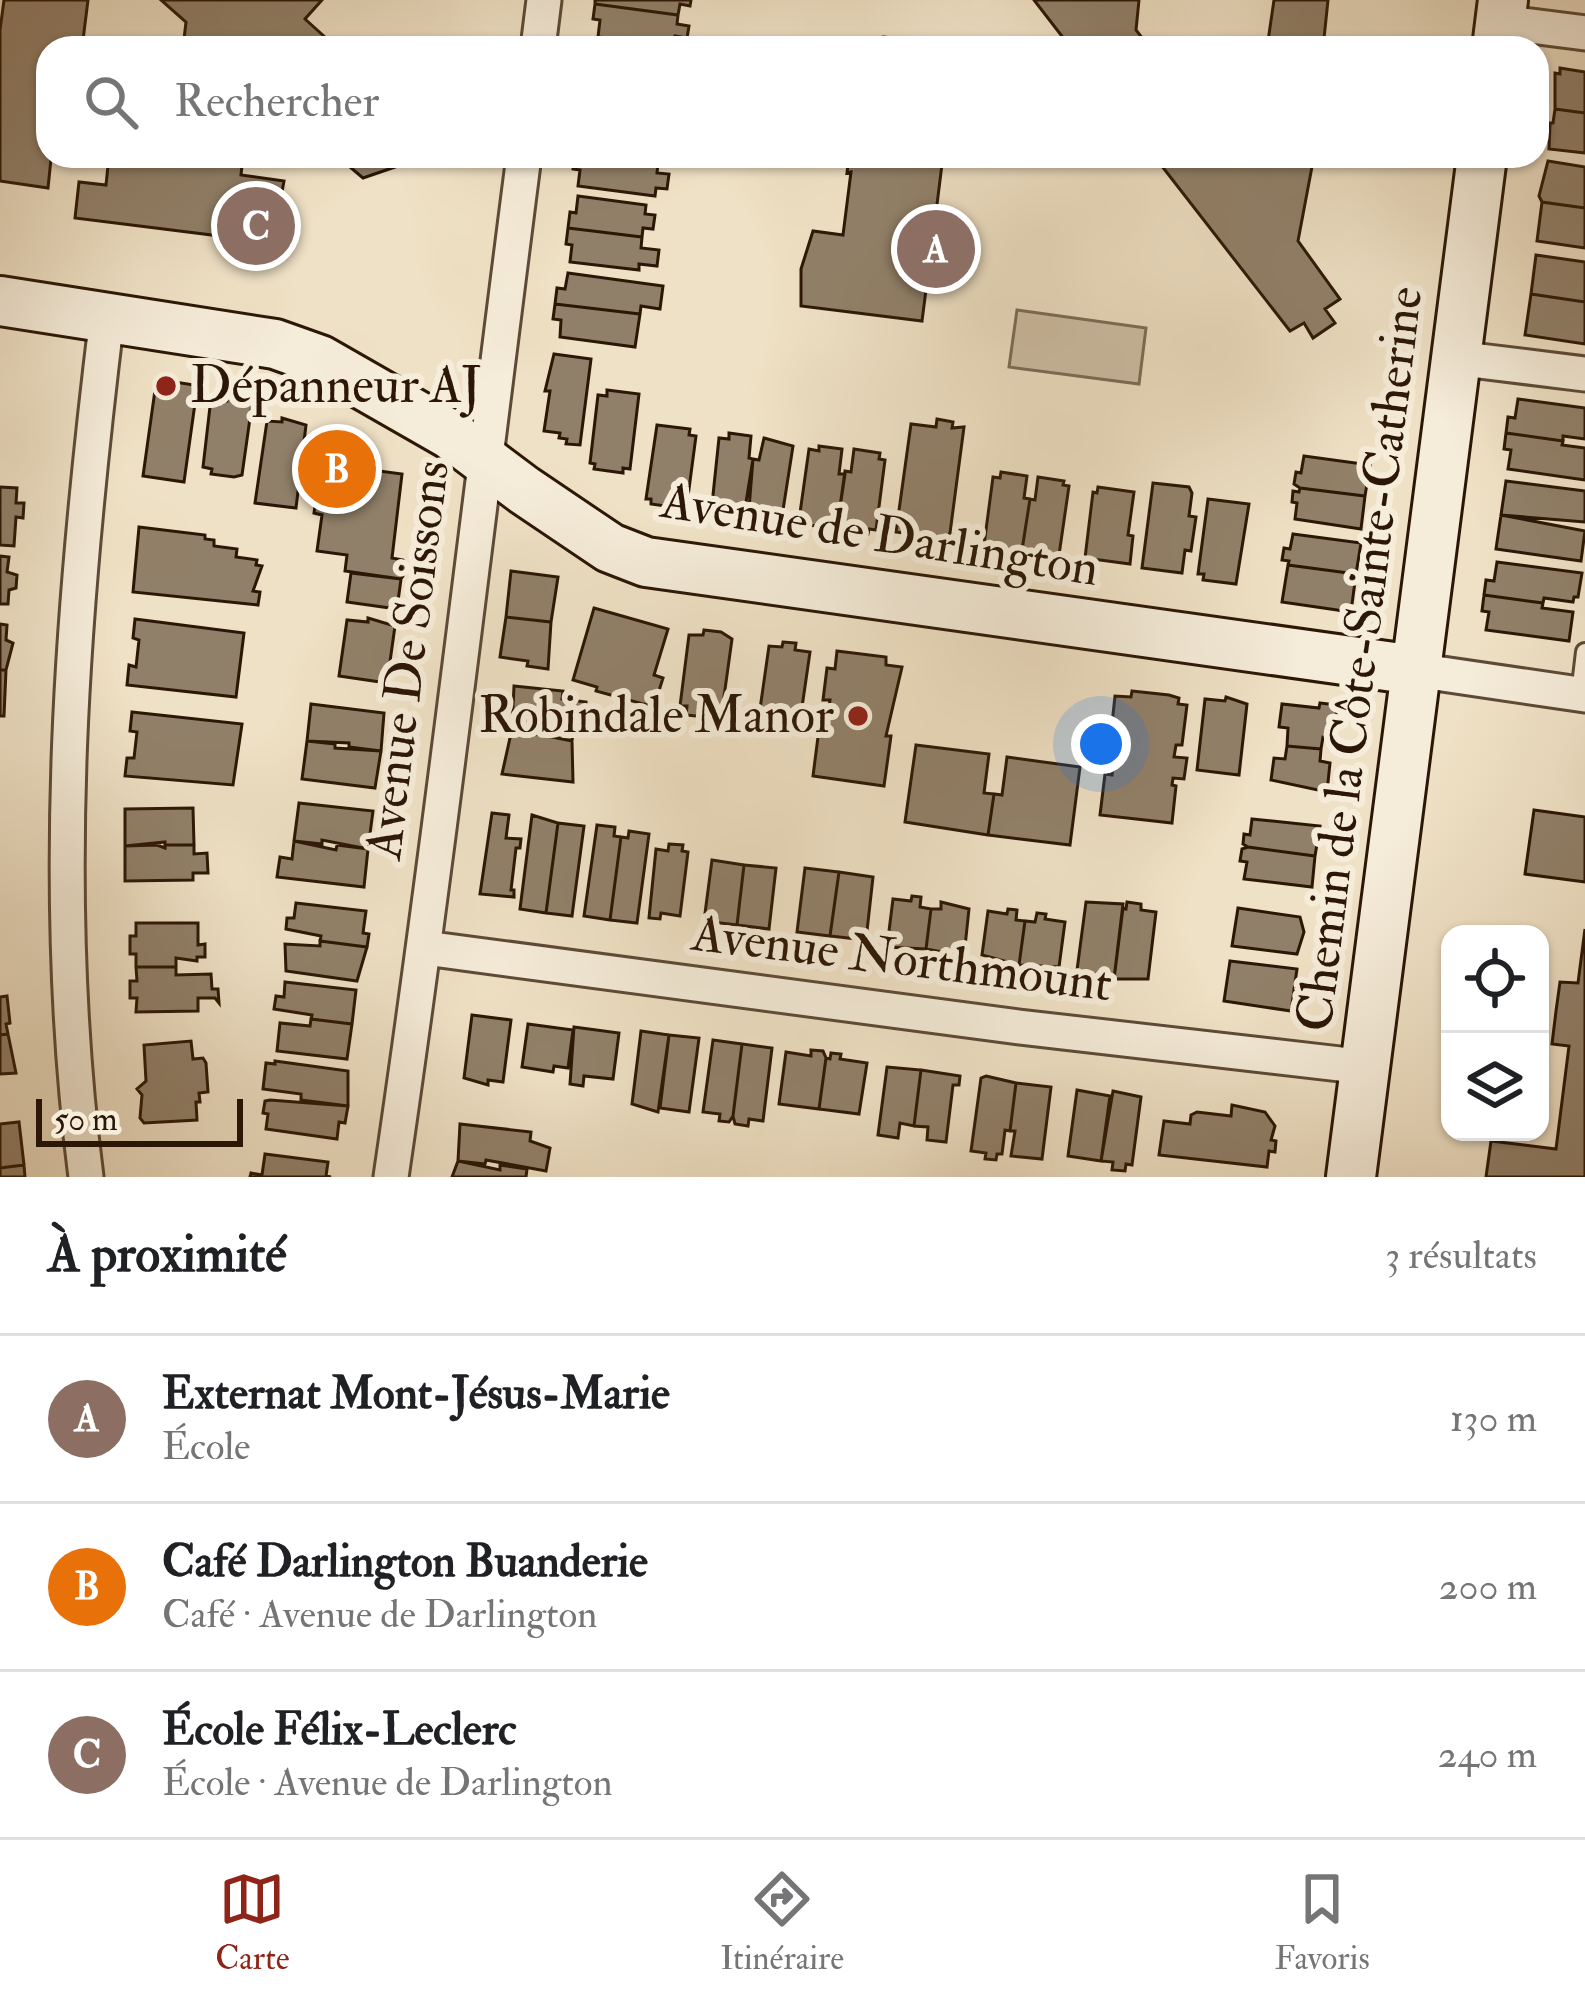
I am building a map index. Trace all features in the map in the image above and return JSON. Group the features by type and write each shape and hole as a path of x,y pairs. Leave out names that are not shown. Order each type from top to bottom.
{"street":[{"path":"540,36 544,0"},
{"path":"1500,23 1585,33"},
{"name":"Avenue De Soissons","path":"391,1177 425,948 522,168"},
{"name":"Chemin de la Côte-Sainte-Catherine","path":"1352,1177 1480,168"},
{"name":"Avenue de Darlington","path":"0,302 275,344 320,360 452,435 610,548 646,562 1582,694"},
{"path":"86,1177 70,978 67,742 87,484 106,317"},
{"path":"1456,358 1585,374"},
{"name":"Avenue Northmount","path":"425,948 995,1024 1366,1067"}],"lane":[{"path":"1582,694 1585,652"}],"shaded area":[{"path":"1017,310 1146,328 1139,384 1009,367"}],"building":[{"path":"4,0 88,0 84,36 36,36 36,168 50,168 48,188 0,181"},
{"path":"161,0 322,0 305,19 324,36 184,36 186,22"},
{"path":"595,0 691,0 690,6 680,4 678,15 595,4"},
{"path":"1034,0 1139,0 1136,30 1141,36 1062,36"},
{"path":"1274,0 1328,0 1324,36 1269,36"},
{"path":"595,4 678,15 677,24 689,26 687,36 598,36 600,20 593,19"},
{"path":"1560,68 1585,72 1585,113 1555,109 1555,73 1560,74"},
{"path":"1555,109 1585,113 1585,153 1549,149"},
{"path":"1549,161 1585,167 1585,208 1542,202 1539,196"},
{"path":"108,168 242,168 241,175 284,181 279,208 241,202 236,238 75,218 79,182 106,185"},
{"path":"351,168 392,168 363,178"},
{"path":"658,168 657,173 669,174 667,189 656,188 655,196 578,186 580,170 573,169"},
{"path":"848,168 942,168 932,245 939,245 927,282 922,321 801,306 801,269 813,231 843,235 851,172 847,173"},
{"path":"1163,168 1312,168 1298,241 1340,299 1325,309 1335,323 1313,338 1304,323 1290,331"},
{"path":"578,196 646,205 645,214 655,215 653,229 643,228 642,237 568,228"},
{"path":"1542,202 1585,208 1585,248 1537,241"},
{"path":"568,228 642,237 641,248 659,250 657,266 639,264 639,270 570,262"},
{"path":"1536,255 1585,262 1585,302 1531,294"},
{"path":"568,273 663,286 660,309 641,306 640,314 555,304 557,288 565,289"},
{"path":"1531,294 1585,302 1585,344 1525,335"},
{"path":"555,304 640,314 635,347 560,337 561,320 553,319"},
{"path":"554,354 591,359 580,445 566,444 560,433 544,431 550,391 545,391"},
{"path":"162,380 197,389 184,482 143,476 156,383"},
{"path":"607,390 639,394 630,469 623,468 623,473 594,469 595,464 590,463 598,395 607,396"},
{"path":"228,397 252,404 242,475 234,477 211,474 212,469 203,467 211,398 227,401"},
{"path":"1518,399 1585,408 1585,439 1563,436 1563,441 1506,433"},
{"path":"282,418 306,425 296,508 255,503 267,421 282,422"},
{"path":"937,419 953,422 952,428 964,427 950,533 945,539 896,532 911,424 936,427"},
{"path":"657,425 690,429 689,435 696,436 687,504 680,508 646,499"},
{"path":"729,433 751,436 749,458 753,459 743,521 732,520 732,513 711,514 719,438 729,439"},
{"path":"1506,433 1585,448 1585,480 1508,469 1511,450 1504,449"},
{"path":"764,438 793,446 781,523 758,516 758,523 748,521 753,459 759,460"},
{"path":"819,446 842,449 839,474 845,474 833,533 822,531 823,526 801,525 799,520 809,449 819,451"},
{"path":"854,449 880,453 879,459 885,460 876,530 869,529 868,534 848,529 847,535 838,534 845,471 851,472"},
{"path":"329,450 366,455 364,469 402,474 392,558 403,560 407,570 401,579 345,571 347,555 317,551 322,515 314,513 318,485 325,486"},
{"path":"1304,456 1370,465 1365,496 1300,488 1294,484"},
{"path":"1001,472 1027,476 1024,498 1030,499 1022,550 1017,555 984,545 993,477 1000,478"},
{"path":"1038,477 1069,486 1059,555 1051,554 1050,560 1024,556 1022,550"},
{"path":"1506,481 1585,491 1585,522 1501,515"},
{"path":"1153,483 1189,487 1192,493 1189,516 1196,517 1182,573 1142,568"},
{"path":"0,487 17,488 16,503 24,503 23,518 16,517 14,546 0,545"},
{"path":"1098,487 1134,492 1128,535 1133,536 1130,564 1085,558 1093,492"},
{"path":"1293,491 1365,496 1361,529 1295,519"},
{"path":"1208,499 1249,504 1236,584 1203,580 1204,574 1198,574"},
{"path":"1501,515 1585,531 1581,561 1496,549"},
{"path":"139,527 205,535 214,540 214,546 237,549 236,557 257,560 256,565 262,566 253,591 260,592 258,605 133,592"},
{"path":"1293,534 1361,543 1356,574 1288,565 1289,561 1282,560"},
{"path":"0,556 9,557 7,572 17,575 8,604 0,604"},
{"path":"1497,562 1582,573 1578,597 1573,602 1544,598 1543,603 1484,595 1486,580 1494,581"},
{"path":"1288,565 1356,574 1351,612 1282,602"},
{"path":"511,571 558,577 551,622 506,617"},
{"path":"351,573 401,579 397,609 347,602"},
{"path":"1484,595 1573,612 1569,641 1486,630 1489,612 1482,611"},
{"path":"594,608 668,629 654,675 663,678 654,707 573,680"},
{"path":"506,617 551,622 548,669 500,657"},
{"path":"368,618 395,626 387,683 339,676 347,620 368,622"},
{"path":"135,619 244,633 236,697 127,685 129,665 136,667"},
{"path":"0,624 7,625 6,640 13,643 6,670 0,670"},
{"path":"704,630 732,639 722,711 716,710 715,718 686,715 687,706 680,706 689,635 703,635"},
{"path":"783,642 810,652 800,721 793,719 792,728 768,724 769,717 759,716 769,646 782,647"},
{"name":"Robindale Manor","path":"837,651 886,657 886,665 902,667 886,736 891,736 884,786 813,776 819,729 826,730 830,700 823,700 827,668 835,669"},
{"path":"0,670 6,670 4,716 0,716"},
{"path":"514,686 563,691 562,699 586,702 583,727 574,726 572,741 512,729"},
{"path":"1132,691 1169,695 1187,705 1182,745 1176,745 1174,757 1187,758 1184,779 1173,778 1172,823 1100,815 1105,774 1112,775 1115,696 1131,697"},
{"path":"1226,697 1247,704 1239,775 1197,770 1205,699 1225,701"},
{"path":"1320,703 1337,705 1334,738 1323,737 1321,749 1287,746 1288,728 1279,727 1282,704 1319,708"},
{"path":"311,704 384,713 381,751 349,747 349,743 307,741"},
{"path":"132,712 242,724 233,785 125,776 127,758 134,758 137,732 130,731"},
{"path":"512,729 572,741 573,782 502,774"},
{"path":"307,741 381,751 375,788 302,779"},
{"path":"916,745 989,754 984,793 994,794 988,835 905,822"},
{"path":"1287,746 1321,749 1320,761 1330,763 1327,792 1271,780 1274,758 1285,759"},
{"path":"1007,757 1080,767 1070,845 988,835 994,794 1002,795"},
{"path":"299,803 373,811 368,849 322,840 322,844 294,841"},
{"path":"193,808 194,845 125,846 125,809"},
{"path":"1534,810 1585,817 1585,882 1525,874"},
{"path":"492,813 509,815 506,838 521,839 516,848 514,897 480,894"},
{"path":"532,815 558,823 546,913 520,909"},
{"path":"1252,819 1320,826 1315,856 1248,847 1243,844 1244,834 1250,835"},
{"path":"558,823 584,826 572,916 546,913"},
{"path":"597,825 615,827 614,836 621,837 610,920 584,916"},
{"path":"629,831 649,834 637,923 610,920 621,837 628,838"},
{"path":"294,841 336,850 337,845 368,849 364,887 277,877 280,857 292,859"},
{"path":"669,844 683,845 682,851 688,852 680,916 661,913 660,919 649,918 656,849 668,851"},
{"path":"194,845 194,854 207,853 208,873 193,873 193,880 125,881 125,846"},
{"path":"1242,849 1315,856 1312,887 1244,879 1247,862 1240,861"},
{"path":"712,860 744,865 737,925 704,921"},
{"path":"744,865 776,868 769,929 737,925"},
{"path":"805,868 839,872 830,936 797,932"},
{"path":"839,872 873,877 866,940 830,936"},
{"path":"912,896 921,897 920,907 931,909 926,949 887,947 893,899 911,901"},
{"path":"941,902 969,909 964,956 926,949 931,909 941,909"},
{"path":"1086,902 1123,904 1114,979 1077,970"},
{"path":"1127,902 1156,912 1148,979 1114,979"},
{"path":"296,903 366,911 363,933 369,934 367,947 320,941 321,936 286,929"},
{"path":"1238,908 1300,917 1304,932 1297,954 1232,946"},
{"path":"1008,909 1017,910 1016,920 1025,921 1019,965 982,955 988,911 1007,914"},
{"path":"1037,913 1065,922 1059,967 1019,965 1025,921 1035,922"},
{"path":"136,923 198,923 198,945 205,944 205,957 197,961 176,958 176,967 136,967 130,936 136,936"},
{"path":"1585,929 1585,1177 1486,1177 1491,1141 1556,1149 1569,1046 1552,1044 1556,1011 1560,982 1578,983"},
{"path":"320,941 367,947 357,981 286,971 285,944 320,946"},
{"path":"1230,961 1297,969 1291,1011 1224,1001"},
{"path":"136,967 176,967 176,975 211,974 219,1003 215,998 198,998 198,1011 136,1012 137,998 130,998 130,981 137,981"},
{"path":"285,982 356,990 352,1024 274,1009 276,996 284,997"},
{"path":"7,996 10,1023 6,1024 8,1034 0,1035 0,997"},
{"path":"472,1015 511,1020 503,1082 488,1080 488,1085 464,1078"},
{"path":"311,1019 352,1024 347,1059 277,1051 280,1023 310,1026"},
{"path":"528,1024 573,1030 568,1068 554,1066 553,1072 522,1067"},
{"path":"574,1027 619,1033 613,1079 584,1076 583,1086 570,1084"},
{"path":"641,1031 669,1035 658,1112 632,1104"},
{"path":"8,1034 16,1073 0,1074 0,1035"},
{"path":"669,1035 699,1038 689,1112 660,1108"},
{"path":"713,1040 742,1044 729,1122 719,1121 720,1114 703,1112"},
{"path":"191,1041 193,1059 203,1058 206,1063 208,1092 199,1093 197,1120 144,1123 140,1118 142,1095 137,1089 146,1081 144,1045"},
{"path":"742,1044 772,1048 763,1121 749,1119 748,1126 735,1124 733,1116"},
{"path":"811,1050 823,1051 826,1058 819,1109 779,1104 786,1052 811,1056"},
{"path":"831,1053 867,1063 859,1114 819,1109 826,1058"},
{"path":"266,1063 348,1071 348,1106 263,1089"},
{"path":"887,1067 921,1070 914,1126 900,1123 898,1138 878,1135"},
{"path":"921,1070 960,1076 959,1085 953,1085 946,1142 927,1140 928,1127 914,1126"},
{"path":"981,1078 1016,1083 1010,1131 1005,1130 1002,1154 996,1160 971,1151"},
{"path":"1016,1083 1051,1087 1042,1159 1011,1156"},
{"path":"1077,1090 1110,1096 1101,1161 1068,1156"},
{"path":"1113,1091 1141,1097 1132,1165 1126,1164 1125,1171 1112,1170 1113,1162 1101,1161"},
{"path":"265,1101 348,1106 345,1123 339,1122 337,1139 266,1129 268,1114 263,1113"},
{"path":"1232,1105 1265,1112 1275,1126 1271,1140 1276,1141 1275,1152 1269,1151 1267,1167 1159,1155 1164,1121 1190,1124 1191,1115 1197,1112 1231,1116"},
{"path":"19,1122 24,1165 0,1168 0,1124"},
{"path":"460,1124 531,1132 530,1141 550,1148 546,1171 486,1160 485,1164 458,1161"},
{"path":"265,1154 328,1162 326,1176 331,1177 250,1177 251,1173 262,1175"},
{"path":"458,1161 500,1170 500,1165 527,1169 526,1177 452,1177"},
{"path":"24,1165 25,1177 0,1177 0,1168"}],"place":[{"name":"École Félix-Leclerc","path":"256,226"},
{"name":"Externat Mont-Jésus-Marie","path":"936,249"},
{"name":"Dépanneur AJ","path":"166,386"},
{"name":"Café Darlington Buanderie","path":"337,469"},
{"name":"Robindale Manor","path":"858,716"}]}
